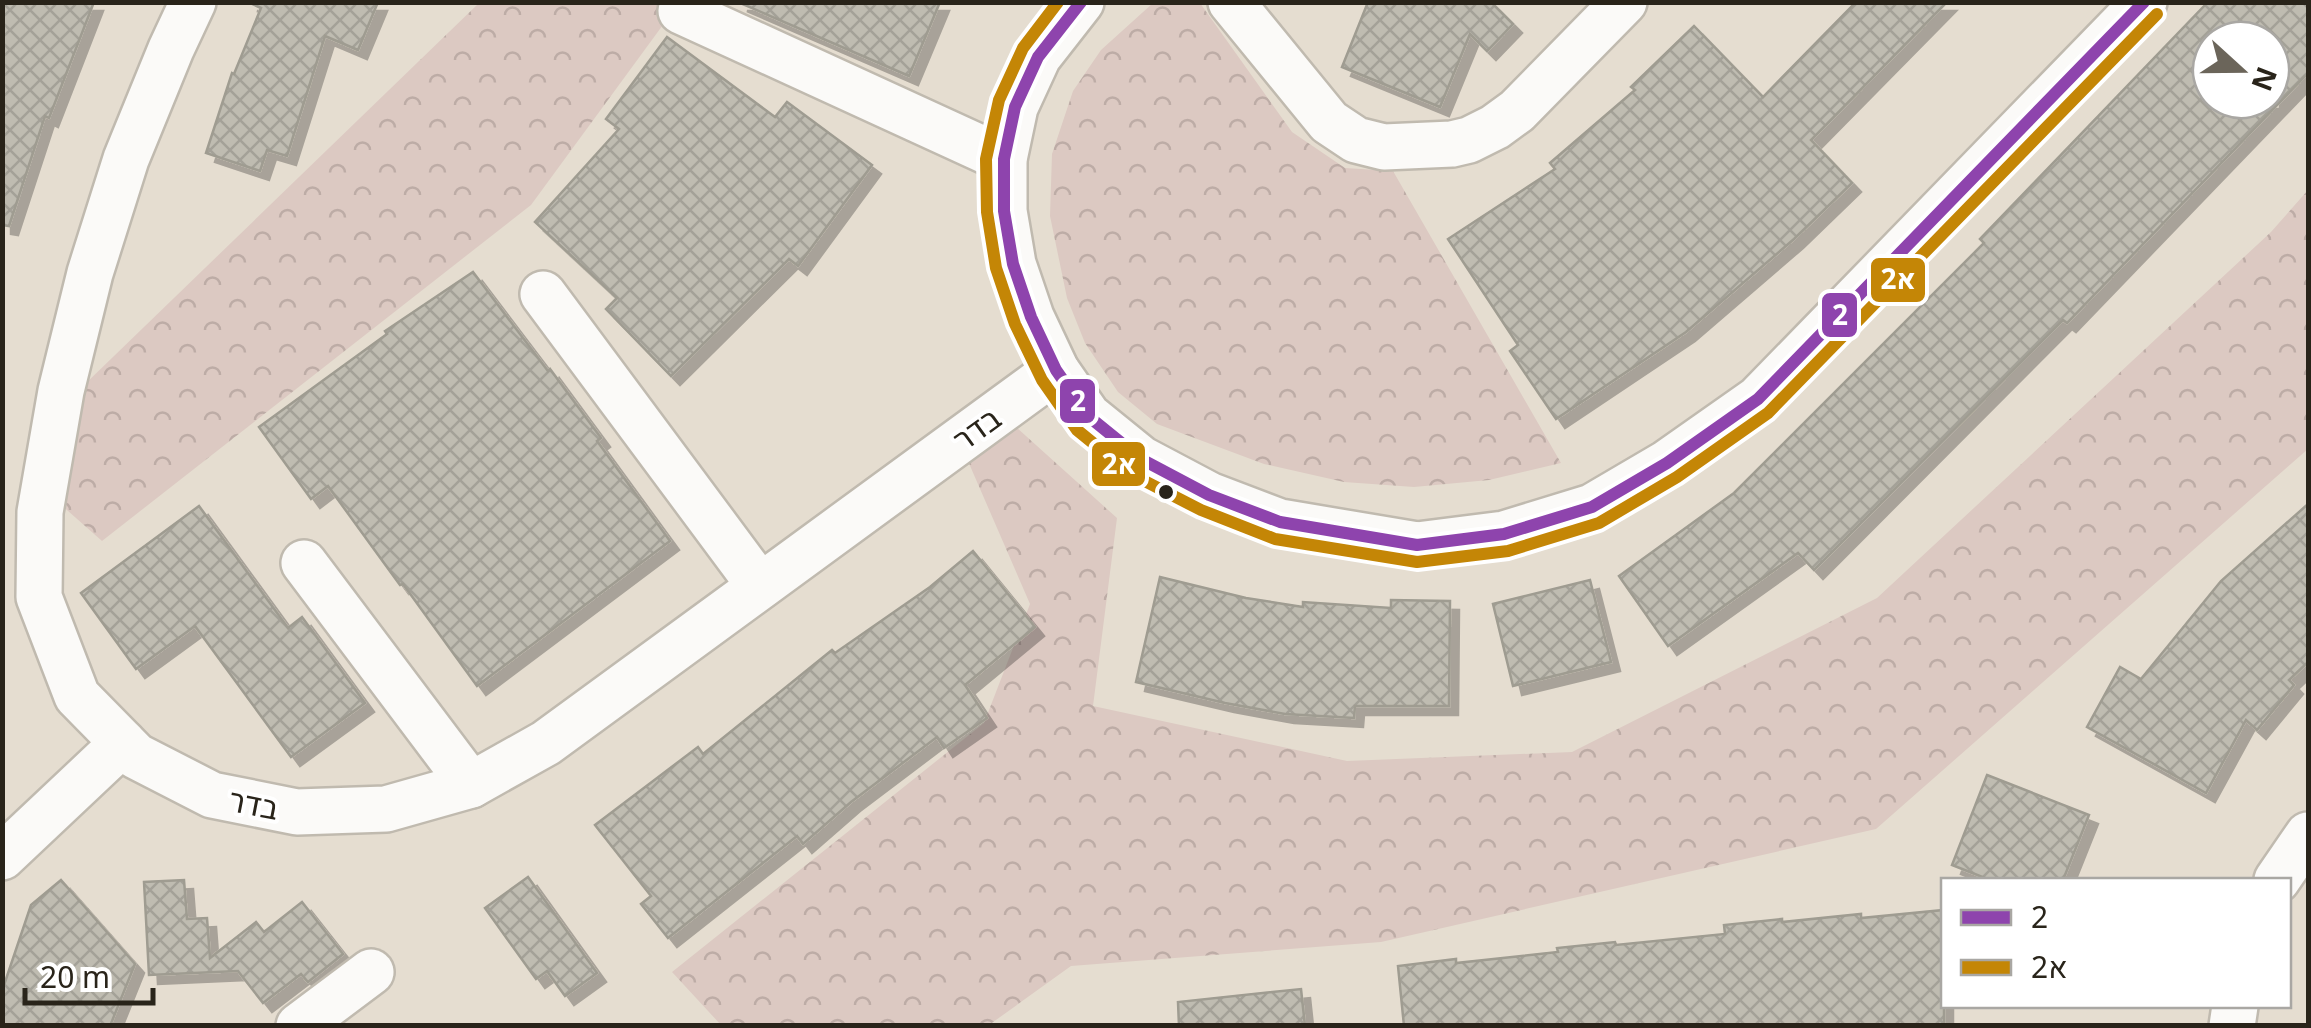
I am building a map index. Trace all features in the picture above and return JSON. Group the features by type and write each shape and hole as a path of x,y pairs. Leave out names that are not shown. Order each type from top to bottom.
{"street":[{"name":"בדר","path":"193,2 126,159 96,254 61,391 40,512 38,597 77,696 136,756 212,794 297,812 386,808 471,785 546,743 1056,370"},
{"path":"1080,2 1038,57 1015,107 1004,159 1004,211 1013,264 1030,317 1056,370 1088,416 1141,459 1209,494 1280,522 1417,545 1504,534 1592,507 1667,463 1758,399 2144,2"},
{"path":"1231,2 1329,122 1356,140 1384,147 1452,144 1496,128 1624,2"},
{"path":"681,11 1004,159"},
{"path":"543,294 760,586"},
{"path":"304,563 471,785"},
{"path":"2,858 123,743"},
{"path":"2277,878 2308,834"},
{"path":"299,1026 372,972"}],"green space":[{"path":"479,3 679,3 531,205 102,541 59,503 83,386"},
{"path":"1153,3 1200,3 1292,132 1345,168 1393,171 1561,463 1489,480 1414,487 1344,482 1264,464 1157,424 1118,392 1085,343 1067,298 1050,216 1052,154 1073,91 1101,50"},
{"path":"2308,190 2308,449 1876,829 1381,942 1071,966 989,1025 721,1025 672,972 984,723 1030,604 961,445 997,410 1117,518 1093,706 1347,761 1572,752 1877,598 2271,232"}],"building":[{"path":"2,2 94,2 49,118 45,116 9,226 2,225"},
{"path":"248,2 378,2 358,50 325,36 287,156 267,150 260,171 206,153 232,73 261,8"},
{"path":"738,2 940,2 909,76"},
{"path":"1368,2 1491,2 1513,24 1487,51 1470,34 1440,107 1342,67"},
{"path":"1856,2 1947,2 1811,140 1852,183 1686,332 1556,419 1510,351 1518,345 1448,239 1555,169 1550,163 1635,90 1631,87 1694,26 1763,97"},
{"path":"2208,2 2308,2 2308,73 2291,91 2291,20 2191,20 2191,120 2263,120 2067,323 2063,320 1814,570 1798,553 1668,646 1619,576 1734,493 1984,243 1980,239"},
{"path":"667,37 775,117 787,102 872,165 798,266 789,259 671,376 606,309 617,298 535,222 619,129 606,119"},
{"path":"473,272 601,438 597,441 670,541 477,686 328,486 311,499 259,427 387,334 385,331"},
{"path":"2308,504 2308,662 2289,680 2294,685 2257,730 2246,720 2206,793 2087,727 2120,667 2141,679 2221,581"},
{"path":"199,506 288,628 302,617 365,703 291,757 195,626 136,669 81,593"},
{"path":"973,551 1035,627 965,685 987,718 944,748 937,737 803,844 797,836 668,938 641,904 651,896 595,825 698,747 703,754 832,650 835,653 930,587"},
{"path":"1160,577 1303,607 1303,602 1391,608 1391,600 1450,601 1449,706 1355,706 1354,718 1285,714 1136,682"},
{"path":"1590,580 1611,662 1513,686 1493,604"},
{"path":"1987,775 2089,815 2064,878 1985,878 1952,865"},
{"path":"528,877 597,973 565,996 547,971 536,979 485,908"},
{"path":"61,880 135,964 110,1026 2,1026 2,991 31,905"},
{"path":"184,880 187,919 207,918 210,958 256,922 264,932 302,902 343,954 308,982 301,974 263,1003 238,971 149,975 144,882"},
{"path":"1941,910 1944,1026 1404,1026 1398,966 1725,934 1724,925 1861,914 1861,918"},
{"path":"1301,989 1305,1026 1179,1026 1178,1002"}],"transit line":[{"name":"2א","path":"1058,2 1023,48 999,100 986,159 987,212 996,268 1015,324 1042,380 1077,430 1131,474 1201,510 1275,539 1417,562 1508,551 1599,523 1677,477 1768,413 2157,14"},
{"name":"2","path":"1081,2 1038,57 1015,107 1004,159 1004,211 1013,264 1031,317 1056,370 1088,416 1141,459 1209,495 1280,522 1417,545 1504,534 1592,507 1667,463 1758,399 2144,2"}]}
